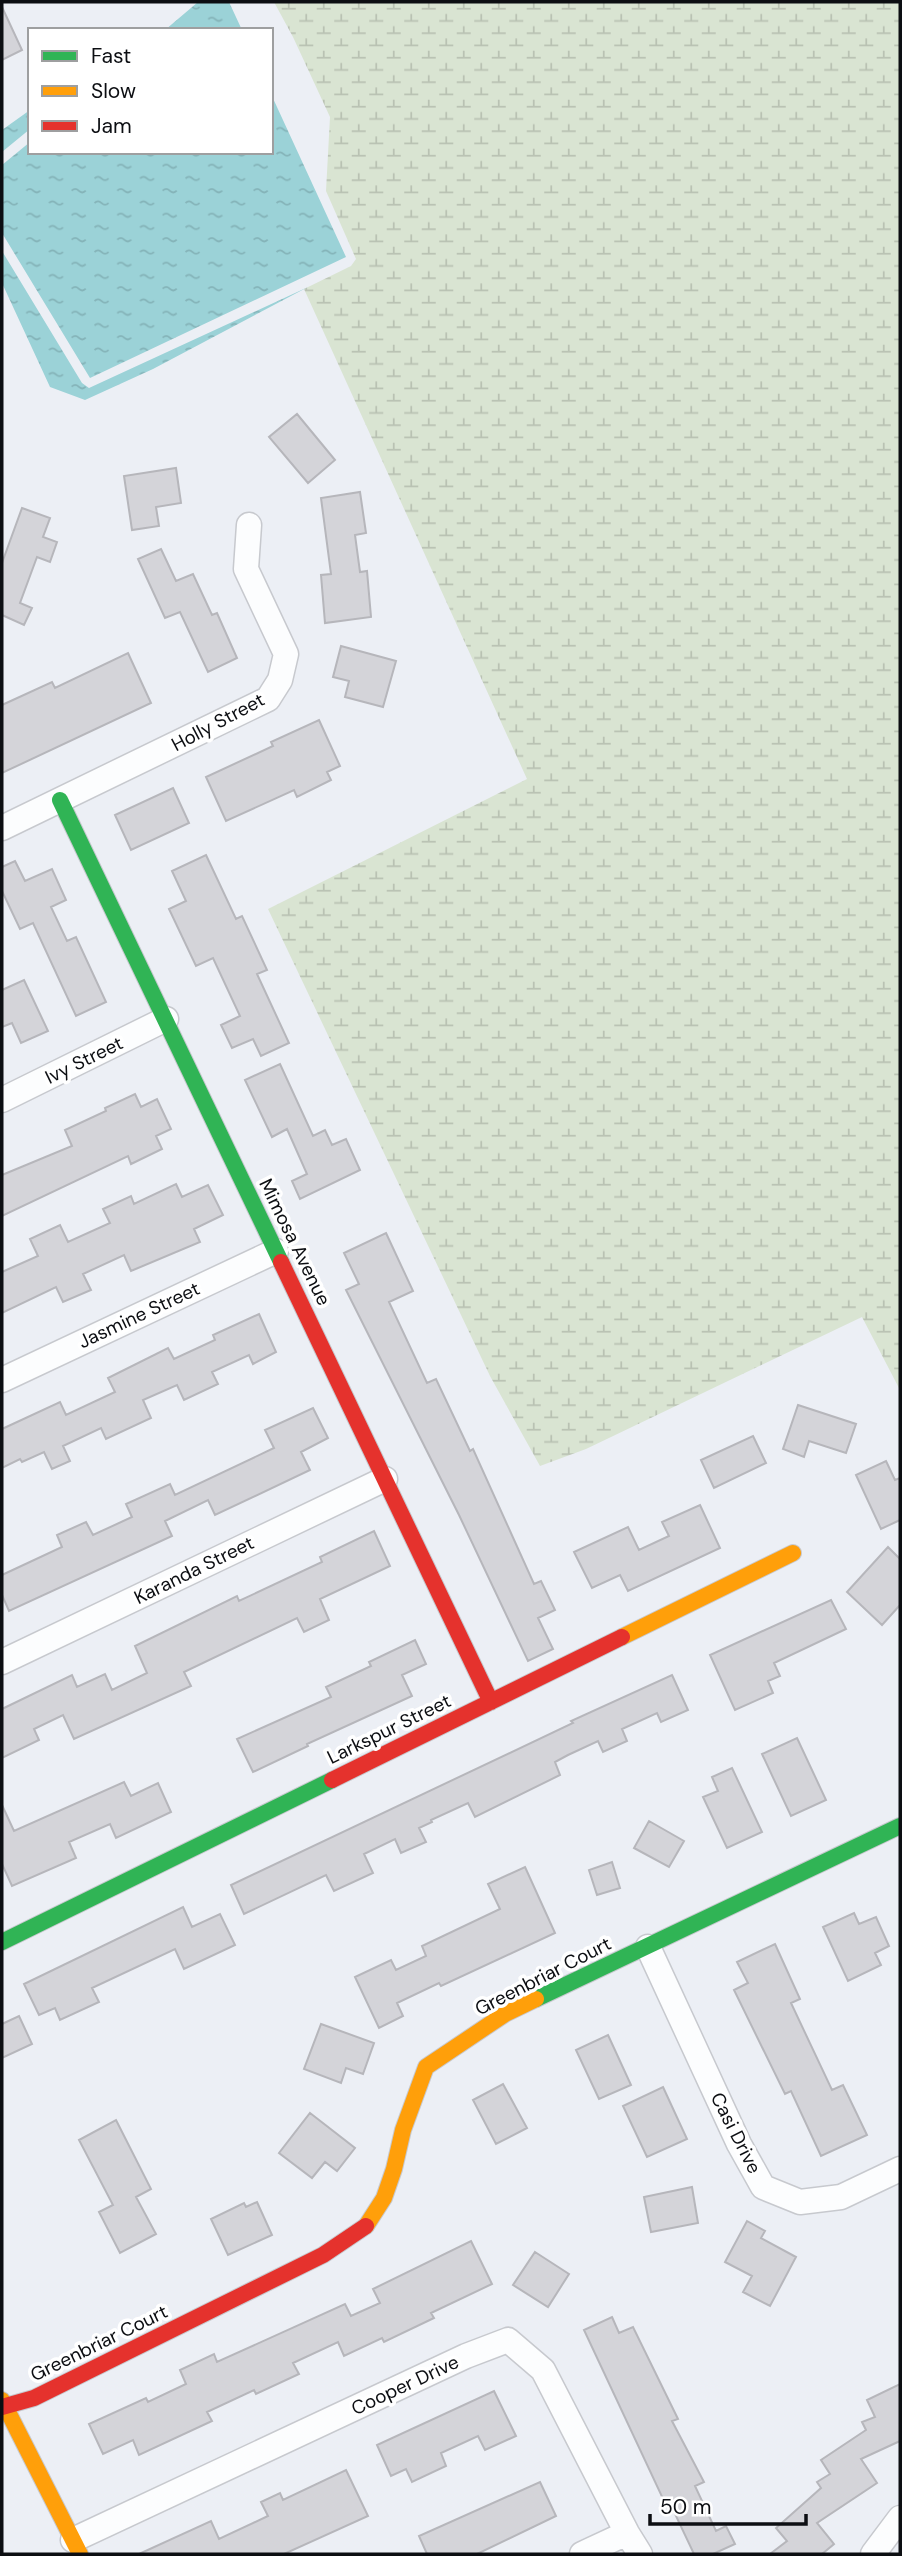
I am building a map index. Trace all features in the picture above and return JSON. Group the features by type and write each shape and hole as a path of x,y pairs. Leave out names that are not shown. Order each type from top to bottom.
{"street":[{"name":"Holly Street","path":"2,828 268,699 280,680 286,654 246,569 249,525"},
{"name":"Mimosa Avenue","path":"60,800 491,1702"},
{"name":"Ivy Street","path":"2,1100 166,1019"},
{"name":"Jasmine Street","path":"2,1380 276,1251"},
{"name":"Karanda Street","path":"2,1662 386,1479"},
{"name":"Larkspur Street","path":"2,1942 793,1553"},
{"name":"Greenbriar Court","path":"3,2404 34,2398 323,2255 368,2224 384,2197 403,2130 426,2067 505,2014 900,1826"},
{"name":"Casi Drive","path":"648,1947 740,2144 763,2187 800,2202 841,2197 900,2169"},
{"name":"Cooper Drive","path":"76,2547 466,2356 508,2340 543,2370 626,2533 640,2554"},
{"path":"3,2404 76,2547"},
{"path":"873,2554 900,2518"},
{"path":"582,2554 626,2533"}],"green space":[{"path":"274,2 900,2 900,1390 862,1317 586,1449 540,1466 490,1376 268,909 527,779 304,289 351,266 356,259 326,191 330,117"}],"water":[{"path":"198,2 229,2 241,28 167,28"},
{"path":"273,98 346,257 90,378 2,233 2,165 28,144 28,154 273,154"},
{"path":"28,111 28,131 2,152 2,130"},
{"path":"2,251 82,383 89,388 308,287 153,369 85,400 50,387 2,283"}],"building":[{"path":"2,7 22,50 2,60"},
{"path":"297,414 335,460 308,483 269,437"},
{"path":"176,468 181,503 156,507 159,526 132,530 124,476"},
{"path":"360,492 366,533 355,535 360,572 367,571 371,617 325,623 321,575 331,574 321,498"},
{"path":"22,508 50,518 43,537 57,542 50,562 37,557 20,603 32,608 24,625 2,615 2,563"},
{"path":"161,549 176,581 193,574 212,615 217,613 237,658 208,672 180,612 165,618 138,559"},
{"path":"341,646 396,661 383,707 345,697 349,681 333,677"},
{"path":"128,653 151,703 2,773 2,705 52,682 55,688"},
{"path":"319,720 340,766 327,772 331,780 297,797 294,790 226,821 206,777 273,746 271,742"},
{"path":"173,788 189,823 131,850 115,815"},
{"path":"206,855 236,919 242,916 267,970 257,974 289,1043 261,1056 253,1039 232,1048 221,1025 240,1016 213,958 196,966 169,909 186,901 172,871"},
{"path":"15,861 25,881 52,869 66,900 51,907 67,941 76,937 106,1002 76,1016 33,923 20,929 2,891 2,867"},
{"path":"24,980 48,1031 21,1043 12,1023 2,1027 2,990"},
{"path":"280,1064 313,1136 325,1130 332,1145 346,1139 360,1170 300,1199 292,1181 307,1174 287,1129 272,1137 245,1080"},
{"path":"135,1094 141,1107 157,1099 171,1129 156,1136 162,1149 131,1164 128,1156 2,1216 2,1175 72,1146 65,1130"},
{"path":"176,1184 182,1197 208,1185 223,1215 194,1229 200,1242 131,1271 124,1255 83,1274 91,1290 63,1302 56,1287 2,1313 2,1272 38,1256 30,1239 60,1225 68,1242 110,1223 103,1209 131,1196 134,1204"},
{"path":"386,1233 413,1291 389,1302 427,1383 436,1379 470,1451 473,1449 534,1584 541,1581 555,1610 538,1618 553,1649 528,1661 459,1515 346,1290 359,1284 344,1253"},
{"path":"259,1314 276,1352 253,1364 249,1355 212,1372 218,1384 184,1400 177,1385 143,1400 151,1418 106,1439 101,1428 63,1446 70,1461 52,1469 44,1452 2,1468 2,1429 60,1402 66,1415 115,1392 108,1378 168,1348 174,1359 215,1340 213,1335"},
{"path":"798,1405 856,1424 846,1453 809,1441 804,1457 783,1449"},
{"path":"313,1408 328,1438 301,1452 310,1470 215,1515 208,1500 165,1521 172,1536 9,1611 2,1595 2,1575 62,1547 57,1535 86,1522 93,1535 132,1517 126,1504 170,1484 175,1495 274,1448 265,1430"},
{"path":"753,1436 766,1463 714,1488 701,1460"},
{"path":"886,1461 895,1480 900,1478 900,1520 881,1529 856,1475"},
{"path":"700,1505 720,1548 628,1591 620,1575 592,1588 574,1552 628,1527 639,1550 669,1536 662,1522"},
{"path":"374,1531 390,1566 320,1599 329,1620 304,1632 297,1618 184,1672 191,1686 74,1739 63,1715 34,1729 39,1740 2,1758 2,1709 72,1675 77,1687 105,1674 112,1690 147,1673 135,1646 237,1596 239,1601 322,1562 320,1557"},
{"path":"888,1547 900,1559 900,1605 882,1625 847,1592"},
{"path":"831,1600 846,1629 774,1663 780,1676 768,1681 773,1693 735,1710 710,1655"},
{"path":"415,1640 426,1664 402,1675 412,1696 253,1772 237,1739 331,1697 326,1687 371,1666 369,1662"},
{"path":"672,1675 688,1710 661,1722 657,1713 622,1729 627,1741 603,1752 598,1741 568,1755 555,1762 560,1775 475,1817 468,1803 431,1820 432,1822 419,1828 426,1842 401,1853 395,1839 364,1854 373,1873 334,1891 326,1875 244,1914 231,1885"},
{"path":"797,1738 826,1800 791,1816 762,1754"},
{"path":"732,1768 762,1832 727,1848 703,1797 718,1791 712,1777"},
{"path":"124,1782 131,1796 158,1783 171,1812 116,1838 110,1824 69,1842 76,1858 12,1886 2,1864 2,1805 14,1831"},
{"path":"649,1821 684,1841 669,1867 634,1848"},
{"path":"612,1862 620,1888 597,1895 589,1870"},
{"path":"525,1867 555,1933 441,1986 439,1983 397,2003 403,2016 379,2028 355,1977 391,1960 396,1970 426,1956 422,1946 500,1909 488,1884"},
{"path":"183,1907 192,1927 220,1914 235,1945 184,1969 175,1949 92,1988 99,2002 60,2020 55,2008 39,2015 24,1984"},
{"path":"854,1913 859,1924 876,1917 889,1946 875,1953 881,1965 848,1981 823,1927"},
{"path":"775,1944 800,1999 791,2003 832,2090 843,2085 867,2135 821,2156 791,2091 785,2094 734,1990 748,1983 737,1962"},
{"path":"19,2016 32,2044 2,2058 2,2024"},
{"path":"321,2024 374,2043 363,2074 346,2068 341,2083 304,2069"},
{"path":"608,2035 631,2085 599,2099 576,2050"},
{"path":"503,2084 527,2128 496,2144 473,2100"},
{"path":"663,2087 687,2139 647,2157 623,2106"},
{"path":"310,2113 355,2148 337,2171 325,2162 312,2178 279,2153"},
{"path":"116,2120 151,2189 136,2197 156,2234 120,2253 99,2212 113,2205 79,2140"},
{"path":"692,2187 698,2223 651,2232 644,2197"},
{"path":"257,2202 272,2235 228,2255 211,2219 244,2203 246,2207"},
{"path":"747,2221 765,2231 761,2238 796,2257 770,2306 743,2292 752,2276 725,2262"},
{"path":"471,2241 492,2284 431,2313 434,2318 384,2342 382,2338 344,2356 338,2342 293,2363 299,2374 256,2394 254,2390 207,2412 212,2421 139,2455 133,2440 103,2454 89,2424 146,2398 148,2402 186,2384 180,2370 214,2354 217,2362 345,2304 351,2316 380,2303 373,2289"},
{"path":"535,2252 569,2274 548,2307 513,2285"},
{"path":"612,2317 619,2333 633,2327 678,2419 672,2421 704,2482 695,2486 716,2531 726,2526 735,2544 713,2554 694,2554 668,2499 664,2501 584,2330"},
{"path":"900,2384 900,2441 861,2459 877,2483 817,2523 834,2544 822,2554 770,2554 787,2541 776,2528 821,2488 817,2482 830,2474 821,2460 866,2430 862,2422 875,2417 867,2400"},
{"path":"494,2391 516,2436 485,2450 478,2436 441,2453 446,2466 412,2482 406,2469 391,2476 377,2445"},
{"path":"346,2470 368,2516 284,2554 139,2554 211,2521 219,2539 268,2516 261,2502 280,2493 283,2500"},
{"path":"540,2482 556,2516 477,2554 427,2554 419,2536"}],"traffic: fast":[{"path":"60,800 281,1262"},
{"path":"2,1942 332,1780"},
{"path":"536,1999 900,1826"}],"traffic: slow":[{"path":"622,1637 793,1553"},
{"path":"366,2226 384,2198 403,2130 426,2067 505,2014 536,1999"},
{"path":"2,2400 80,2554"}],"traffic: jam":[{"path":"281,1262 491,1702"},
{"path":"332,1780 622,1637"},
{"path":"2,2407 34,2398 323,2255 366,2226"}]}
